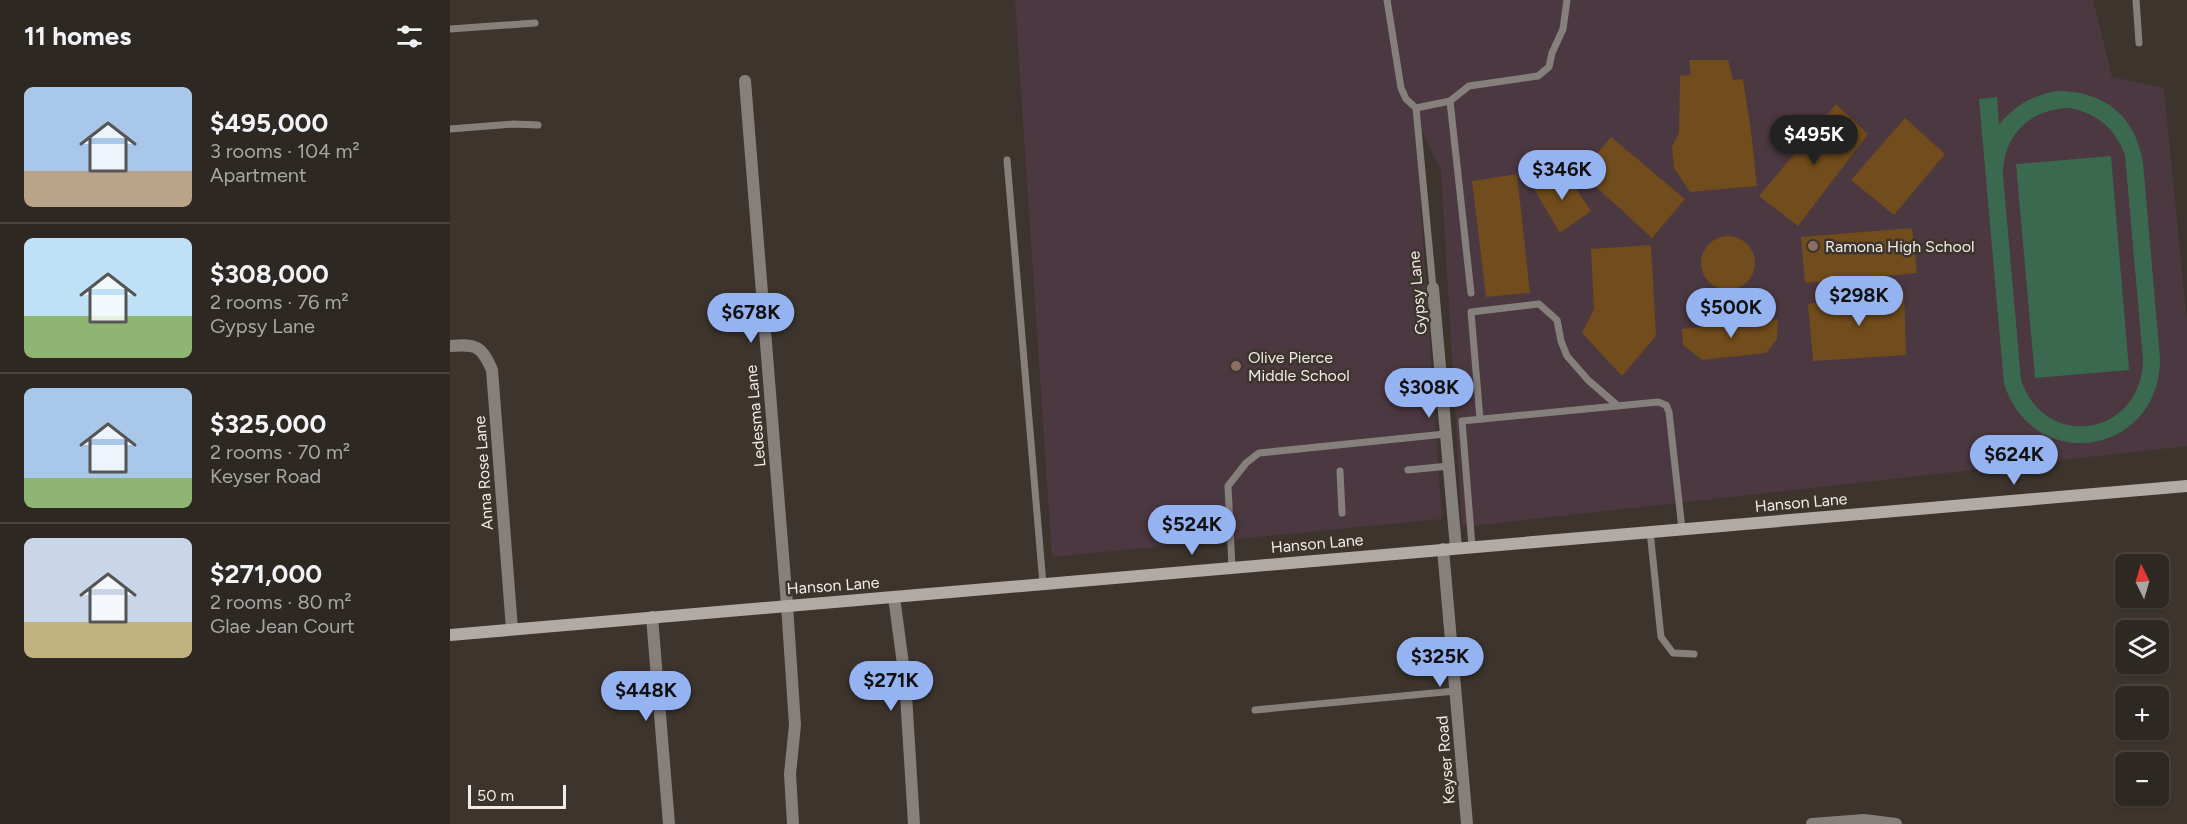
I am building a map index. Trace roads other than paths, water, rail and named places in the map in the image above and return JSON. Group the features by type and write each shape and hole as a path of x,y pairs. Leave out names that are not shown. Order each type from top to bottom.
{"main road":[{"name":"Hanson Lane","path":"450,635 2187,486"}],"street":[{"name":"Ledesma Lane","path":"744,81 788,605 795,725 790,774 793,824"},
{"name":"Gypsy Lane","path":"1433,288 1456,548"},
{"name":"Anna Rose Lane","path":"450,346 467,344 479,348 485,354 492,370 512,629"},
{"name":"Keyser Road","path":"1443,549 1467,824"},
{"path":"894,597 905,679 914,824"},
{"path":"652,617 669,824"},
{"path":"1812,824 1864,819 1896,824"}],"lane":[{"path":"1387,0 1401,88 1406,99 1416,108 1450,101 1469,86 1538,76 1549,67 1552,53 1563,29 1567,0"},
{"path":"2136,0 2139,43"},
{"path":"450,29 535,23"},
{"path":"1450,101 1471,294"},
{"name":"Gypsy Lane","path":"1416,108 1433,288"},
{"path":"450,129 513,124 538,125"},
{"path":"1007,160 1043,584"},
{"path":"1480,419 1471,312 1539,304 1557,320 1567,356 1588,380 1618,406"},
{"path":"1472,546 1462,421 1658,402 1666,405 1669,412 1682,529"},
{"path":"1232,567 1228,486 1246,463 1259,453 1445,434"},
{"path":"1408,470 1449,466"},
{"path":"1340,471 1342,513"},
{"path":"1650,531 1661,637 1673,653 1694,654"},
{"path":"1255,710 1455,692"}],"place":[{"name":"Ramona High School","path":"1813,246"},
{"name":"Olive Pierce Middle School","path":"1236,366"}]}
